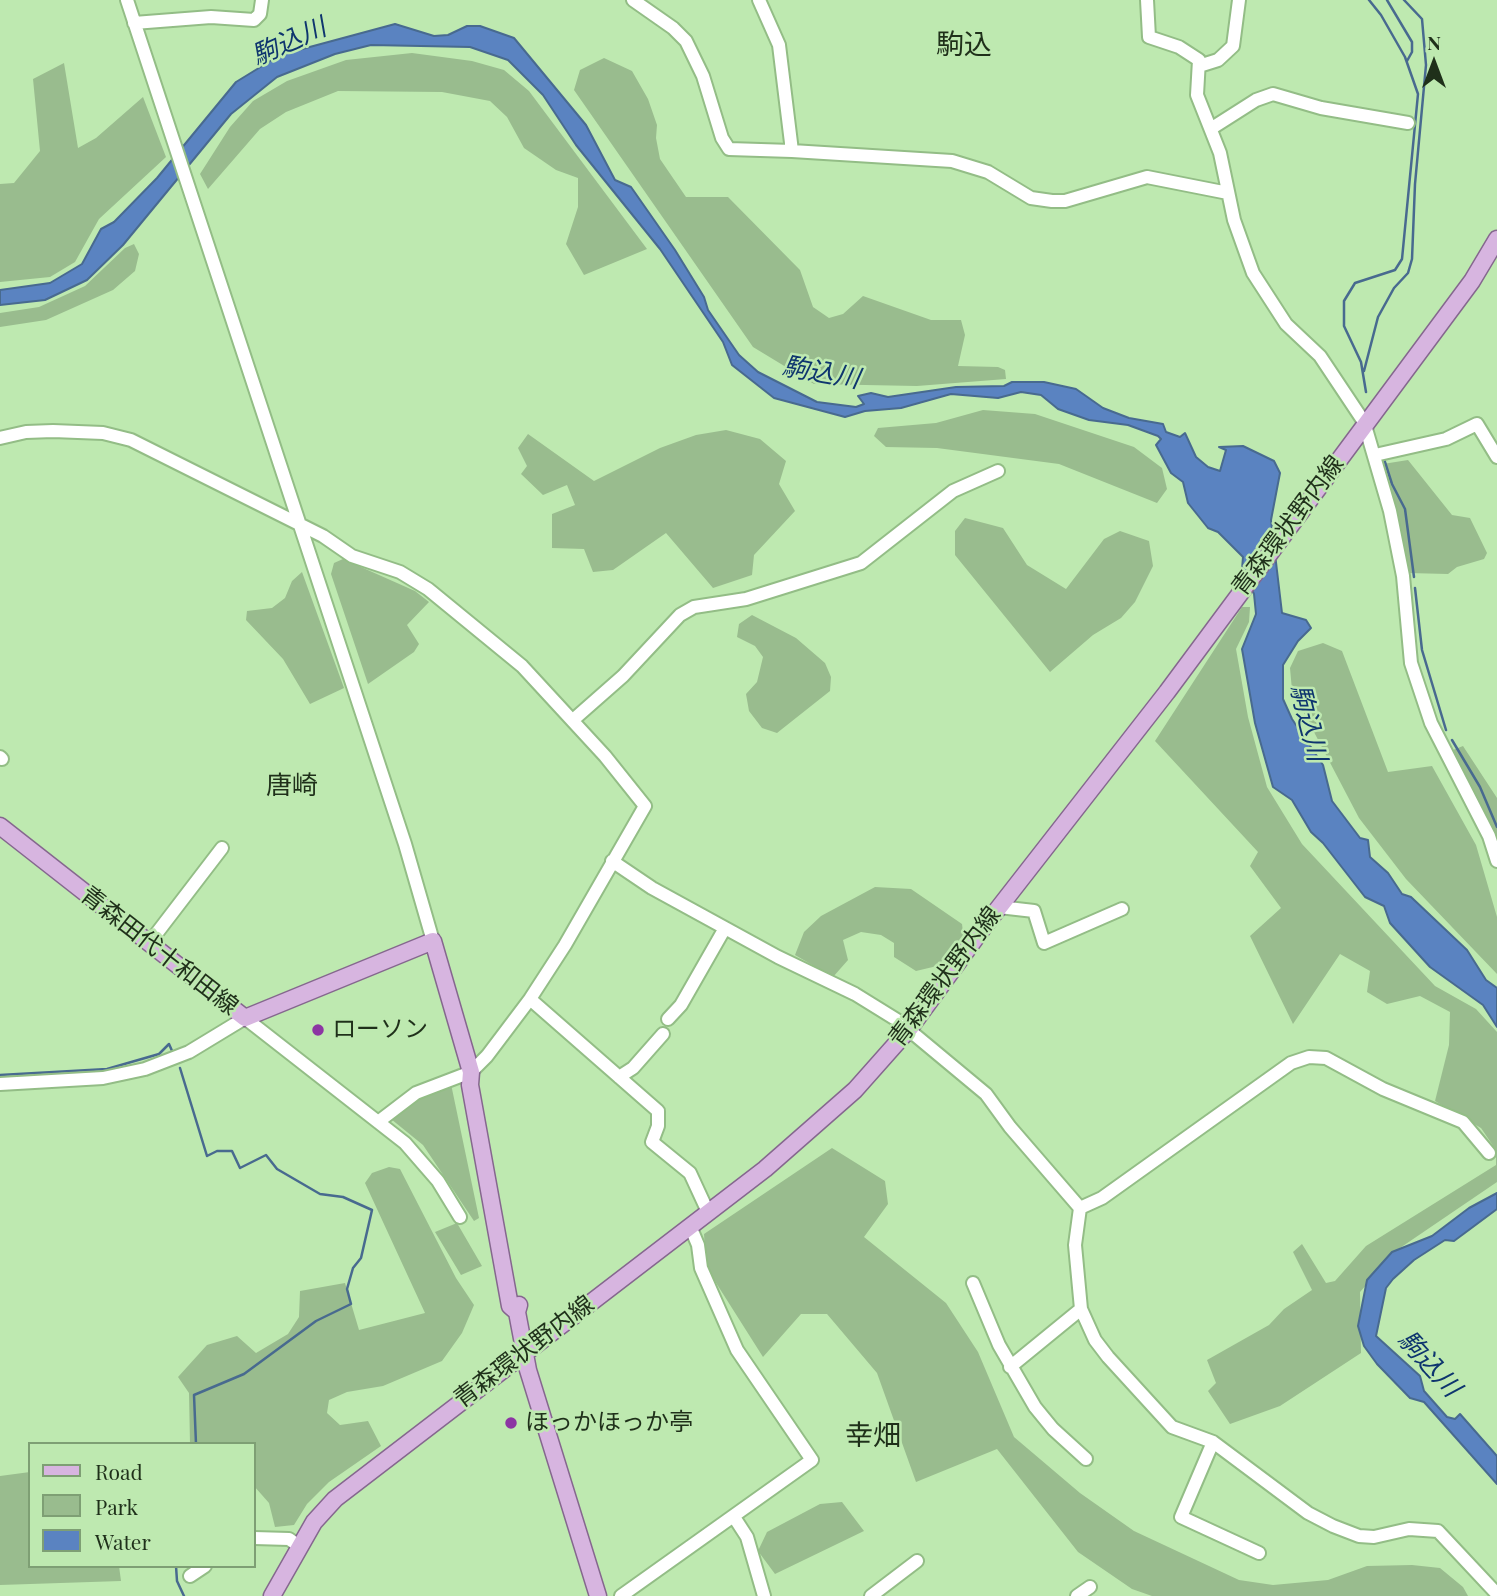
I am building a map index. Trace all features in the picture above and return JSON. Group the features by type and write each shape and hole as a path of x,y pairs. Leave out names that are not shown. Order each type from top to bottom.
{"main road":[{"name":"青森環状野内線","path":"272,1596 314,1522 335,1499 765,1169 829,1113 910,1028 999,907 1167,692 1364,422 1472,281 1497,239"},
{"name":"青森田代十和田線","path":"0,826 245,1018 433,941"},
{"path":"433,941 471,1074 477,1083 520,1304 517,1312 524,1352 598,1596"}],"street":[{"path":"127,0 405,844 433,941"},
{"path":"134,23 211,17 254,20 259,18 262,0"},
{"path":"634,0 673,28 686,41 703,76 722,138 729,149 952,160 988,172 1031,198 1052,201 1065,201 1147,177 1228,193"},
{"path":"759,0 779,45 792,151"},
{"path":"1147,0 1149,37 1195,55 1199,66 1197,94 1212,128 1228,193 1253,274 1286,324 1320,356 1364,422 1375,455 1403,576 1411,663 1431,723 1489,836 1497,861"},
{"path":"1199,66 1218,60 1233,46 1239,0"},
{"path":"1212,128 1256,100 1273,94 1321,108 1408,123"},
{"path":"1375,455 1446,439 1476,424 1497,457"},
{"path":"0,438 26,432 52,431 103,433 131,440 300,527 323,536 352,556 400,572 428,589 522,666 573,720 645,806 565,945 530,999 487,1056 471,1074 421,1090 377,1122"},
{"path":"573,720 623,676 680,615 694,607 746,599 861,563 953,491 998,471"},
{"path":"149,943 222,848"},
{"path":"612,861 652,888 855,994 910,1028 986,1094 1080,1208 1075,1245 1081,1309 1095,1340 1140,1395 1172,1427 1213,1441 1308,1513 1359,1536 1374,1537 1409,1529 1438,1531 1497,1594"},
{"path":"999,907 1034,911 1044,943 1122,909"},
{"path":"668,1019 681,1005 725,928"},
{"path":"530,999 658,1111 659,1126 652,1142 690,1173 708,1212"},
{"path":"0,1084 103,1078 145,1069 189,1052 245,1018 377,1122 423,1163 460,1217"},
{"path":"619,1077 633,1068 663,1034"},
{"path":"1080,1208 1102,1198 1290,1063 1309,1057 1326,1058 1382,1089 1463,1122 1489,1153"},
{"path":"621,1596 812,1460 737,1350 701,1268 698,1245 690,1226"},
{"path":"973,1283 1010,1367 1053,1429 1086,1459"},
{"path":"1010,1367 1081,1309"},
{"path":"1213,1441 1181,1517 1259,1553"},
{"path":"734,1517 747,1537 764,1596"},
{"path":"256,1538 289,1539 299,1546"},
{"path":"871,1596 917,1561"},
{"path":"190,1576 202,1568"},
{"path":"1077,1596 1090,1587"}],"green space":[{"path":"412,53 472,61 504,70 529,91 647,249 584,275 566,244 578,207 578,178 556,170 524,148 507,117 490,101 442,92 338,91 286,112 260,129 208,189 200,174 230,127 253,101 287,81 346,60"},
{"path":"604,58 632,71 648,99 657,125 656,138 660,159 686,197 728,197 800,270 813,307 829,318 843,314 863,296 931,320 961,320 965,335 958,366 998,367 1005,370 1006,379 917,386 814,384 753,347 574,90 580,70"},
{"path":"64,63 78,148 96,138 143,97 166,157 99,219 75,262 50,277 0,282 0,184 14,183 40,151 33,79"},
{"path":"134,244 139,254 135,271 113,290 46,320 0,327 0,313 39,307 85,286 125,248"},
{"path":"983,410 1035,414 1134,447 1162,468 1167,489 1157,503 1059,464 937,448 886,447 874,436 878,428 936,423"},
{"path":"726,430 760,439 786,461 779,484 795,511 754,555 752,575 713,588 666,533 613,570 593,572 584,549 552,548 552,514 575,505 567,485 543,495 521,474 527,466 518,448 528,434 594,481 660,448 696,435"},
{"path":"1408,460 1452,515 1470,518 1487,553 1484,559 1457,567 1448,574 1408,573 1383,464"},
{"path":"965,518 1003,528 1027,565 1066,589 1104,539 1120,531 1149,541 1153,566 1135,602 1121,618 1093,635 1050,672 955,555 955,531"},
{"path":"343,559 415,591 429,602 407,625 419,644 414,652 368,684 331,574 334,563"},
{"path":"302,572 344,688 310,704 283,659 246,620 247,611 272,608 285,598 292,581"},
{"path":"1242,607 1250,607 1249,622 1236,649 1248,717 1267,787 1302,844 1435,986 1476,1009 1497,1032 1497,1182 1397,1250 1360,1292 1361,1353 1280,1406 1230,1424 1208,1391 1216,1383 1207,1360 1269,1325 1284,1309 1312,1290 1293,1252 1302,1244 1326,1283 1335,1281 1366,1246 1496,1165 1496,1150 1481,1128 1435,1101 1449,1045 1450,1012 1420,996 1387,1004 1367,992 1370,971 1340,954 1293,1024 1250,936 1281,908 1250,866 1258,852 1155,741"},
{"path":"752,615 796,638 825,663 831,677 830,691 777,733 762,728 749,711 746,694 757,682 763,657 755,646 737,637 739,624"},
{"path":"1323,643 1342,651 1388,772 1432,766 1476,845 1497,917 1497,974 1406,879 1359,818 1292,690 1290,668 1298,651"},
{"path":"1463,746 1497,798 1497,840 1453,750"},
{"path":"875,887 911,889 962,924 964,941 937,966 916,971 894,957 894,943 881,935 861,932 843,940 848,960 833,977 795,955 804,932 821,916"},
{"path":"451,1084 479,1218 474,1221 423,1145 391,1119 420,1095"},
{"path":"832,1148 885,1181 888,1204 864,1237 946,1303 978,1352 1014,1437 1080,1493 1134,1531 1239,1580 1273,1585 1328,1580 1367,1566 1412,1565 1440,1568 1463,1587 1468,1596 1152,1596 1132,1589 1078,1552 997,1449 916,1482 877,1373 827,1314 801,1314 763,1357 706,1267 704,1234"},
{"path":"389,1167 400,1169 456,1278 474,1305 462,1333 442,1361 383,1386 347,1392 329,1400 327,1413 340,1425 368,1421 381,1446 329,1482 307,1504 294,1525 275,1527 269,1503 256,1488 256,1442 190,1442 189,1393 178,1377 207,1345 237,1336 256,1353 288,1334 299,1317 300,1291 345,1283 359,1330 425,1313 365,1183 372,1173"},
{"path":"457,1223 482,1266 461,1275 435,1232"},
{"path":"28,1472 28,1568 119,1568 121,1581 0,1585 0,1476"},
{"path":"842,1502 864,1531 775,1574 758,1551 767,1532 820,1504"}],"water":[{"path":"395,24 434,36 448,35 467,26 480,26 514,38 586,125 615,180 631,187 675,250 704,297 708,310 739,355 758,372 817,402 856,407 864,404 858,396 871,393 888,397 956,387 1044,382 1076,389 1103,408 1129,418 1163,424 1166,432 1180,437 1185,433 1196,457 1208,467 1220,471 1226,450 1219,447 1243,446 1274,461 1280,473 1271,520 1282,613 1306,620 1311,628 1298,641 1283,665 1283,699 1292,719 1323,765 1332,801 1360,838 1368,840 1370,857 1388,873 1402,894 1411,897 1467,950 1486,980 1497,988 1497,1027 1483,1005 1430,967 1390,923 1384,906 1365,897 1323,843 1311,832 1292,800 1273,787 1255,723 1242,649 1256,614 1254,594 1242,569 1243,557 1218,532 1208,528 1188,503 1183,482 1171,473 1156,445 1161,439 1158,436 1128,425 1089,420 1058,409 1041,395 1021,392 998,398 951,394 901,408 865,411 845,417 774,398 732,365 723,342 660,249 576,145 543,95 508,60 470,47 371,45 335,54 277,77 231,114 123,245 87,280 45,300 0,305 0,290 50,283 82,264 101,229 114,222 157,178 236,82 280,55"},
{"path":"1497,1193 1497,1209 1454,1241 1445,1240 1414,1260 1393,1279 1386,1288 1376,1336 1420,1376 1424,1391 1447,1417 1455,1419 1460,1414 1497,1456 1497,1484 1424,1402 1410,1398 1377,1364 1364,1346 1358,1326 1367,1280 1392,1252 1432,1236 1469,1208"}],"waterway":[{"path":"1366,392 1361,362 1344,326 1344,301 1355,283 1395,270 1402,259 1418,94 1405,57 1381,15 1369,0"},
{"path":"1387,0 1412,42 1412,52 1407,61"},
{"path":"1364,371 1378,317 1394,288 1408,273 1412,259 1415,184 1426,65 1422,19 1404,0"},
{"path":"1384,459 1392,484 1405,509 1414,577"},
{"path":"1415,588 1422,650 1446,730"},
{"path":"1452,740 1480,787 1497,827"},
{"path":"0,1075 107,1069 159,1054 169,1044 173,1053"},
{"path":"180,1068 207,1156 217,1151 232,1151 240,1168 266,1155 277,1169 320,1194 343,1197 372,1210 361,1258 353,1268 347,1289 351,1304 316,1321 244,1374 194,1395 196,1442"},
{"path":"176,1568 177,1581 184,1596"}],"place":[{"name":"ローソン","path":"318,1030"},
{"name":"ほっかほっか亭","path":"511,1423"}],"district":[{"name":"駒込","path":"964,45"},
{"name":"唐崎","path":"292,786"},
{"name":"幸畑","path":"873,1436"}],"water label":[{"name":"駒込川","path":"289,42"},
{"name":"駒込川","path":"821,373"},
{"name":"駒込川","path":"1308,723"},
{"name":"駒込川","path":"1429,1364"}]}
